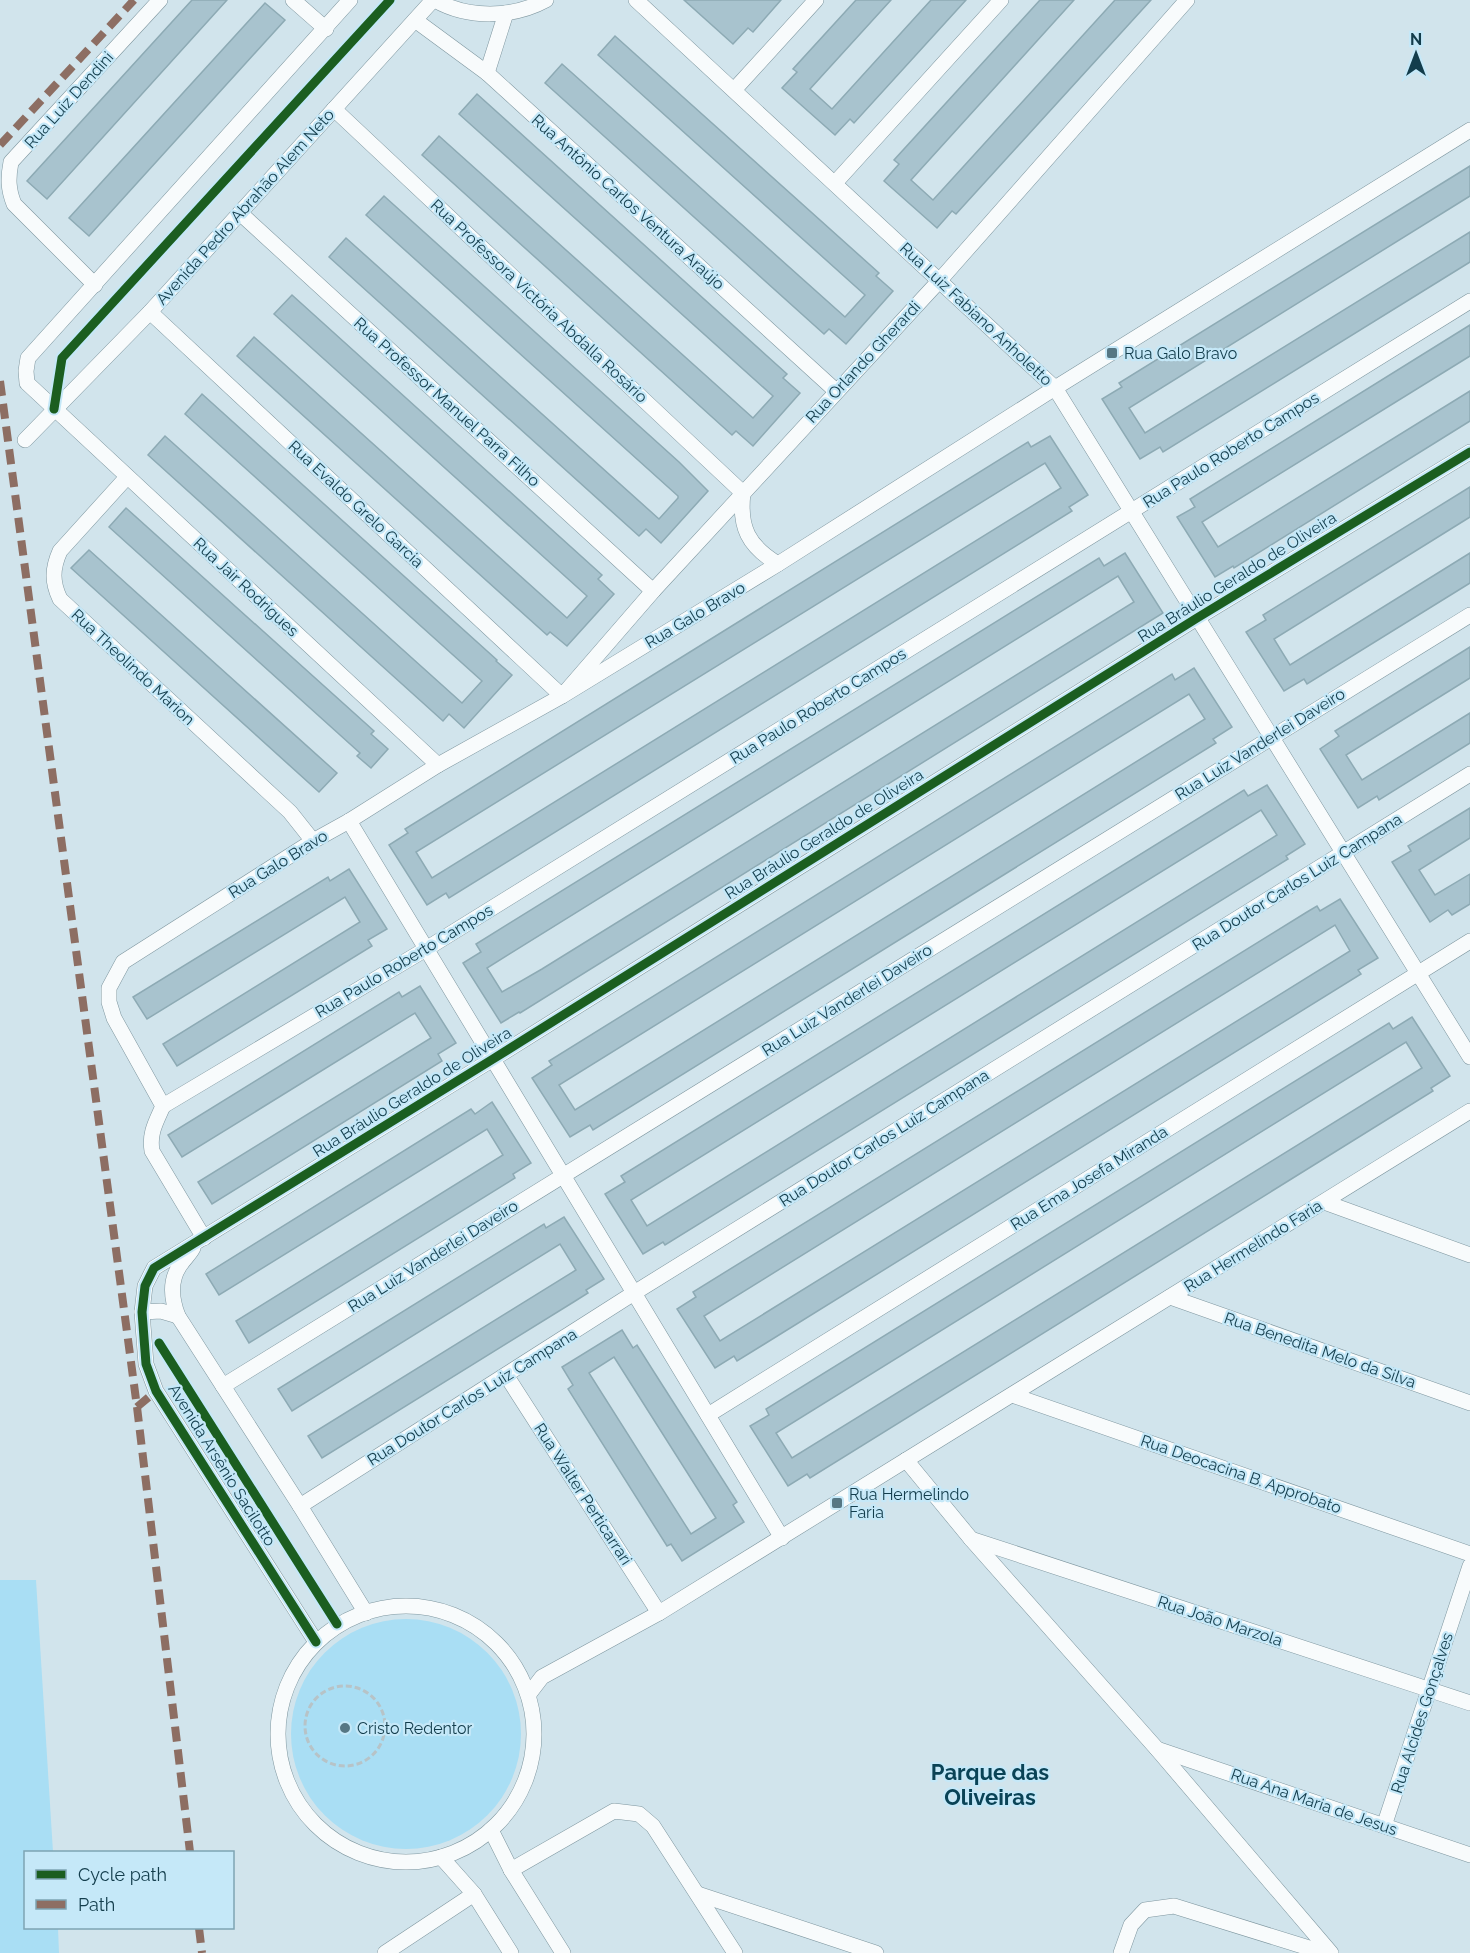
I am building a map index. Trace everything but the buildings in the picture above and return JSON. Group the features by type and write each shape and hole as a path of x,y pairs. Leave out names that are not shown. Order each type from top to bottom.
{"street":[{"name":"Rua Luiz Dendini","path":"95,285 14,204 9,191 8,176 11,162 160,0"},
{"path":"294,0 326,29"},
{"path":"54,409 27,383 28,358 350,0"},
{"path":"434,0 472,12 506,13 546,0"},
{"name":"Avenida Pedro Abrahão Alem Neto","path":"25,440 150,312 434,0"},
{"path":"734,90 816,0"},
{"path":"835,183 1002,0"},
{"name":"Rua Orlando Gherardi","path":"562,696 653,591 939,280 1187,0"},
{"name":"Rua Luiz Fabiano Anholetto","path":"639,1 1055,388 1470,1057"},
{"path":"487,73 506,13"},
{"name":"Rua Antônio Carlos Ventura Araújo","path":"415,20 487,73 836,391"},
{"name":"Rua Professora Victória Abdalla Rosário","path":"334,109 743,493"},
{"name":"Rua Galo Bravo","path":"163,1106 114,1018 109,1002 109,988 123,962 313,841 438,765 562,696 778,564 1055,388 1470,130"},
{"name":"Rua Professor Manuel Parra Filho","path":"240,213 653,591"},
{"name":"Rua Paulo Roberto Campos","path":"163,1106 426,949 1470,301"},
{"name":"Rua Evaldo Grelo Garcia","path":"150,312 562,696"},
{"name":"Rua Jair Rodrigues","path":"54,409 438,765"},
{"name":"Rua Bráulio Geraldo de Oliveira","path":"200,1241 1197,618 1470,452"},
{"name":"Rua Theolindo Marion","path":"127,477 60,551 53,575 60,599 290,812 313,841"},
{"path":"743,493 741,510 744,527 751,543 763,555 778,564"},
{"name":"Rua Luiz Vanderlei Daveiro","path":"223,1386 1470,615"},
{"name":"Rua Doutor Carlos Luiz Campana","path":"300,1506 634,1293 1470,774"},
{"path":"349,821 782,1538"},
{"name":"Rua Ema Josefa Miranda","path":"708,1415 1470,941"},
{"path":"163,1106 150,1139 152,1151 200,1241 174,1276 173,1303 178,1316 366,1613"},
{"name":"Rua Hermelindo Faria","path":"529,1695 542,1677 659,1613 782,1538 1470,1111"},
{"path":"1324,1202 1470,1255"},
{"name":"Avenida Arsênio Sacilotto","path":"200,1241 154,1268 145,1286 142,1312 146,1364 156,1391 316,1642"},
{"name":"Rua Benedita Melo da Silva","path":"1170,1297 1470,1403"},
{"path":"142,1312 161,1311 178,1316"},
{"name":"Rua Walter Perticarrari","path":"506,1375 659,1613"},
{"name":"Rua Deocacina B. Approbato","path":"1012,1395 1470,1554"},
{"path":"906,1460 971,1539 1157,1749 1331,1953"},
{"name":"Rua João Marzola","path":"971,1539 1470,1703"},
{"name":"Rua Alcides Gonçalves","path":"1384,1826 1470,1566"},
{"path":"394,1607 423,1607 461,1618 493,1640 506,1655 529,1695 534,1726 531,1765 516,1801 491,1830 459,1851 423,1861 385,1861 350,1850 319,1829 295,1800 281,1764 277,1746 280,1708 289,1681 303,1657 316,1642 337,1624 366,1613 394,1607"},
{"name":"Rua Hermelindo Faria","path":"521,1678 542,1677"},
{"name":"Rua Ana Maria de Jesus","path":"1157,1749 1470,1855"},
{"path":"511,1870 614,1811 639,1814 653,1826 735,1953"},
{"path":"491,1830 511,1870 562,1953"},
{"path":"441,1857 474,1894 511,1953"},
{"path":"385,1953 474,1894"},
{"path":"698,1894 876,1953"},
{"path":"1121,1953 1131,1925 1145,1910 1174,1906 1325,1953"}],"path":[{"path":"345,1685 367,1691 382,1707 386,1730 378,1751 360,1764 345,1767 330,1765 312,1751 304,1730 308,1708 323,1691 345,1685"}],"shaded area":[{"path":"0,1580 36,1580 53,1851 24,1851 24,1929 58,1929 59,1953 0,1953"},
{"path":"406,1619 428,1621 450,1628 470,1638 495,1661 502,1670 516,1701 521,1734 519,1756 512,1778 502,1798 479,1823 470,1830 439,1844 406,1849 384,1847 362,1840 342,1830 317,1807 310,1798 296,1767 291,1734 293,1712 300,1690 310,1670 333,1645 342,1638 373,1624"}],"marked path":[{"path":"0,145 134,0"},
{"path":"0,381 137,1407 190,1851"},
{"path":"137,1407 156,1391"},
{"path":"199,1929 202,1953"}],"cycle path":[{"path":"54,409 62,358 390,0"},
{"path":"316,1642 156,1391 146,1364 142,1312 145,1286 154,1268 493,1059 1197,618 1470,452"},
{"path":"159,1343 337,1624"}],"place":[{"name":"Rua Galo Bravo","path":"1112,353"},
{"name":"Rua Hermelindo Faria","path":"837,1503"},
{"name":"Cristo Redentor","path":"345,1728"}],"district":[{"name":"Parque das Oliveiras","path":"990,1784"}]}
